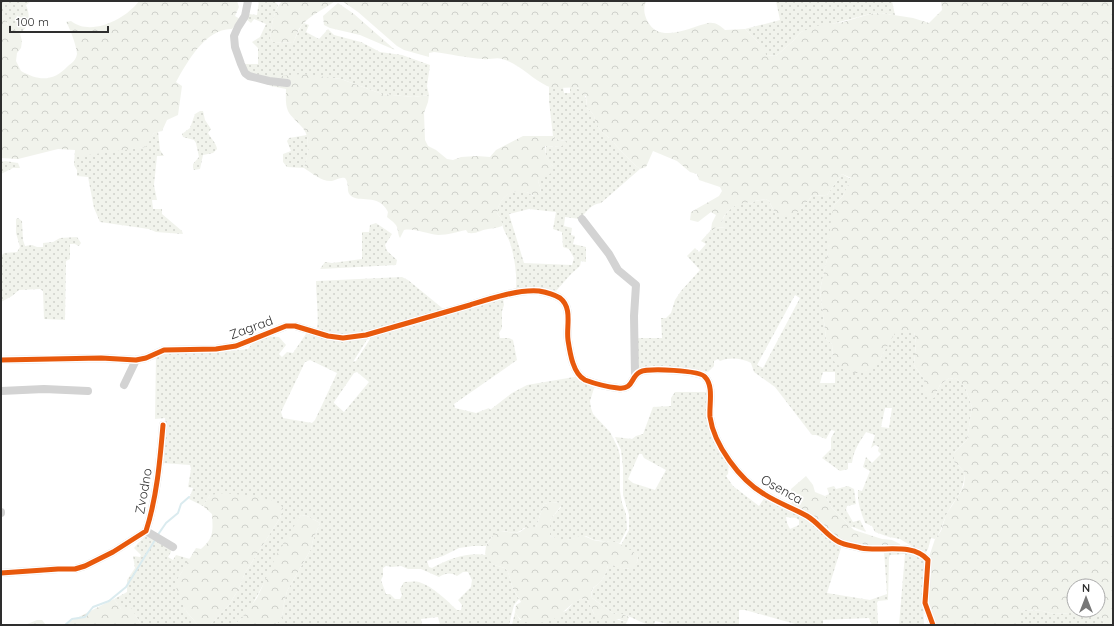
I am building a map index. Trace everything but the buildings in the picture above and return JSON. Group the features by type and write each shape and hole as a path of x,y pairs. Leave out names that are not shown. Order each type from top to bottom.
{"street":[{"path":"248,1 245,16 234,36 235,47 245,73 249,76 269,81 287,83"},
{"path":"582,219 610,254 618,270 636,285 634,316 635,376"},
{"name":"Osenca","path":"504,295 538,291 560,298 565,304 568,313 568,340 574,367 578,375 585,380 619,388 626,388 630,385 635,376 640,372 647,370 670,370 700,373 705,377 709,384 710,417 714,431 723,451 734,467 749,483 764,494 810,517 839,541 863,548 916,551 923,554 928,560 925,603 933,625"},
{"name":"Zagrad","path":"1,360 101,358 136,360 146,358 164,350 216,349 236,346 286,326 295,326 328,336 343,338 366,335 504,295"},
{"path":"124,385 136,360"},
{"path":"1,391 44,389 88,391"},
{"name":"Zvodno","path":"1,573 75,569 85,566 120,547 153,535 150,519 159,464 163,425"},
{"path":"153,535 173,547"}],"green space":[{"path":"1,1 30,1 26,5 29,17 28,21 20,34 8,24 3,17"},
{"path":"139,1 237,1 239,7 235,16 240,19 232,29 223,30 206,40 192,56 176,82 182,86 178,115 167,120 162,131 154,133 146,147 81,156 75,150 58,149 18,159 1,158 1,11 7,24 20,34 22,41 21,48 17,53 16,61 21,71 34,77 46,78 57,75 74,61 77,54 75,42 66,22 71,21 88,27 108,24 126,14"},
{"path":"259,1 274,1 278,5 273,19 270,38 273,42 293,43 304,23 309,25 306,32 319,39 328,29 334,35 361,42 380,52 402,55 430,65 427,86 429,95 413,97 382,94 341,79 333,78 290,76 256,80 243,64 258,64 258,48 252,42 260,37 266,24 254,19 251,23 246,19 249,14 257,15"},
{"path":"282,1 335,1 305,22 300,28 293,43 273,42 270,38 272,23"},
{"path":"342,1 646,1 644,9 648,22 653,29 660,32 676,32 708,23 718,25 725,30 745,29 765,49 766,55 776,56 801,32 816,26 843,22 870,14 881,13 913,18 929,23 942,10 941,1 1113,1 1113,625 1104,625 1102,618 1106,618 1106,578 1066,578 1066,613 1054,614 1043,611 1025,610 1021,612 1021,625 936,625 928,608 930,554 935,539 941,531 946,515 964,485 965,473 954,462 954,453 967,440 972,407 965,387 957,379 949,378 940,385 934,398 925,394 924,379 914,365 916,343 914,332 895,333 870,373 854,373 836,364 833,360 832,344 826,339 820,290 827,259 834,205 843,196 851,178 842,174 827,195 812,196 801,209 793,215 776,215 769,201 766,199 755,201 751,204 741,203 733,207 724,216 722,223 727,223 726,228 716,227 711,230 712,223 716,215 711,212 698,222 690,220 691,212 719,196 722,191 720,187 699,180 697,174 690,172 677,161 653,151 646,167 640,169 600,129 596,123 594,115 587,108 586,96 581,95 578,88 555,88 547,86 514,64 500,58 485,59 434,52 429,53 429,57 404,50 397,46 358,12"},
{"path":"776,1 892,1 895,15 881,13 870,14 801,32 776,56 766,55 759,43 745,29 780,20"},
{"path":"338,3 354,14 395,50 360,35 330,28 324,25 323,16"},
{"path":"302,74 341,79 382,94 413,97 429,95 424,113 425,140 428,146 436,150 447,159 453,160 461,157 477,156 490,157 496,150 523,136 553,136 555,139 565,141 567,143 560,147 545,146 546,155 553,166 553,172 538,181 540,191 537,197 527,192 515,191 503,199 497,213 502,220 502,226 474,233 468,233 466,230 442,235 404,230 400,238 398,229 387,217 388,212 379,202 374,200 358,199 350,195 345,178 328,181 317,177 304,168 308,151 307,135 288,111 286,103 286,89 271,86 256,80 262,78"},
{"path":"570,86 575,87 583,93 587,108 594,115 596,123 600,129 640,169 601,203 589,208 580,219 565,217 564,226 572,228 571,235 575,236 573,244 586,247 586,262 581,261 580,266 556,291 541,289 516,290 514,257 503,227 502,220 497,213 498,207 505,196 515,191 527,192 533,196 541,191 538,181 553,166 546,157 546,146 560,147 565,141 555,139 553,136 549,87 563,87 564,93 570,93","holes":["529,209 556,212 553,229 562,232 563,247 569,249 574,258 572,265 524,263 509,214"]},
{"path":"203,111 205,120 211,129 208,133 215,142 217,149 213,153 203,155 200,169 194,170 193,164 199,157 196,143 194,140 183,137 182,134 190,128 195,114"},
{"path":"158,131 160,150 164,156 157,156 154,185 157,200 152,200 153,209 162,209 162,214 182,231 183,234 156,232 149,229 100,222 94,208 88,177 77,176 77,170 74,165 75,150 145,147 154,133"},
{"path":"307,135 308,152 304,168 287,167 283,162 283,154 291,151 287,141 289,138"},
{"path":"5,161 18,163 20,168 13,168 1,174 1,162"},
{"path":"842,174 851,179 843,196 834,205 827,259 820,290 826,339 832,344 833,360 880,359 895,332 914,332 916,343 914,365 924,379 934,398 940,385 949,378 957,379 965,387 972,407 967,440 954,453 954,462 965,473 964,481 958,496 944,519 939,533 935,539 931,538 925,554 900,539 875,532 872,526 865,523 859,503 858,490 862,491 870,471 863,467 866,457 872,463 881,454 878,451 879,447 875,445 871,448 875,435 866,432 855,450 852,463 848,463 848,469 840,471 822,458 831,449 831,438 835,431 831,430 826,439 812,435 775,387 754,372 751,363 740,359 727,359 720,361 718,359 714,361 714,366 708,372 696,369 639,369 637,366 637,338 662,338 661,318 666,318 671,313 675,300 681,291 700,270 687,256 695,248 699,252 706,244 701,241 715,227 726,228 722,223 730,210 737,204 745,202 751,204 755,201 766,199 769,201 776,215 801,209 812,196 827,195","holes":["795,295 800,298 763,368 757,365","823,372 835,372 835,383 820,383","885,408 892,408 889,428 881,427"]},
{"path":"18,218 22,221 23,240 25,246 32,245 43,247 43,243 53,242 60,238 77,237 81,243 79,246 70,244 70,259 66,261 65,320 44,319 43,291 40,289 19,290 1,302 1,256 4,253 17,252 20,247 16,233 16,219"},
{"path":"376,223 392,234 385,245 387,251 397,260 396,265 320,269 325,262 332,263 362,259 362,232 369,232 370,225"},
{"path":"402,277 408,280 447,312 365,333 337,334 317,328 318,312 316,281"},
{"path":"503,298 504,305 502,311 502,328 499,333 500,338 509,338 513,340 517,360 454,404 455,408 476,413 489,408 490,410 512,393 527,385 580,376 595,385 590,401 593,414 610,432 618,448 620,456 620,491 626,514 627,529 620,543 594,540 586,536 559,540 549,535 550,520 561,507 561,503 551,502 544,504 536,527 524,528 514,533 502,531 493,536 486,546 459,548 443,556 427,561 429,567 432,568 458,557 479,554 486,555 494,565 505,568 508,572 513,589 519,599 514,605 509,625 440,625 438,617 421,619 422,625 275,625 282,618 287,591 311,549 320,523 307,516 301,515 251,607 234,625 210,625 229,605 238,590 245,573 280,518 283,508 210,495 203,506 189,499 193,488 188,487 191,469 190,465 162,463 165,418 155,419 156,357 164,353 232,351 248,349 254,342 261,338 279,337 286,345 279,354 282,357 287,352 293,353 308,331 368,338 353,362 356,361 372,336 410,327","holes":["310,360 337,373 315,420 312,423 283,418 281,412 305,362","357,372 369,382 344,412 334,402 354,373","386,566 401,566 408,569 421,569 439,577 448,574 457,576 463,572 468,572 472,580 471,587 458,600 462,605 461,610 457,610 430,587 417,582 404,582 400,589 402,595 400,599 395,599 390,594 386,594 381,580 383,576 383,568"]},
{"path":"675,392 708,392 708,409 729,462 728,474 726,476 733,486 759,506 765,497 800,514 842,545 827,593 870,600 887,594 884,551 913,552 925,560 923,593 924,625 899,625 905,554 890,555 888,600 878,601 877,603 878,625 872,625 869,618 823,620 823,625 799,625 745,610 739,610 739,625 672,625 655,621 654,625 644,623 624,615 614,614 592,598 592,591 594,587 600,583 608,565 628,569 637,562 638,556 622,549 621,545 629,530 629,515 623,495 623,467 621,450 615,437 632,439 643,434 653,407 671,406 671,398","holes":["639,454 642,454 644,458 666,470 655,490 633,483 628,479","786,517 796,518 799,520 799,525 790,529"]},
{"path":"806,476 813,485 815,492 825,496 832,508 854,530 882,539 892,540 900,544 900,547 847,544 792,505 791,489"},
{"path":"834,486 836,489 848,486 854,489 856,504 847,506 846,510 853,522 860,520 866,532 851,527 832,508 825,496 829,494 827,488"},
{"path":"224,493 247,495 265,499 279,504 283,508 280,518 245,573 238,590 229,605 210,625 198,625 185,610 176,587 177,580 196,548 201,549 212,534 212,514 203,506 210,495"},
{"path":"551,502 561,503 561,506 550,520 550,536 565,540 573,539 581,535 597,541 615,542 622,545 622,549 631,550 638,556 637,562 633,568 625,569 614,565 608,565 600,583 594,587 592,591 592,598 614,614 620,613 629,617 627,622 619,619 608,622 594,614 588,601 583,598 570,606 556,618 543,623 524,622 515,612 516,605 521,602 513,589 508,572 505,568 494,565 489,560 485,554 486,546 494,534 500,531 515,533 520,532 528,526 536,527 544,504"},
{"path":"301,515 307,516 320,523 311,549 287,591 282,619 275,625 234,625 241,619 257,598 278,552"},
{"path":"147,535 170,548 171,552 168,557 173,560 176,555 190,559 177,580 185,610 198,625 141,625 134,613 121,609 114,599 127,592 127,580 135,568 133,556 140,557 141,555 134,548"},
{"path":"583,598 588,601 594,614 627,622 625,625 512,625 515,612 520,620 566,611 574,602"},
{"path":"114,599 121,609 131,607 141,625 63,625"},
{"path":"1025,610 1043,611 1054,614 1066,613 1066,618 1102,618 1104,625 1021,625 1021,612"},
{"path":"37,620 42,620 46,625 25,625"}],"waterway":[{"path":"157,536 166,523 178,513 181,504 189,497"},
{"path":"65,625 72,619 85,617 93,607 109,601 126,587 155,540"}],"cycle path":[{"path":"1,360 101,358 136,360 146,358 164,350 216,349 236,346 286,326 295,326 328,336 343,338 366,335 504,295 531,291 547,293 560,298 564,302 568,312 568,340 571,357 578,373 585,380 606,386 623,388 627,387 637,374 645,371 674,370 694,373 705,377 708,381 710,390 710,417 712,428 723,450 737,471 755,488 807,516 841,543 870,549 906,549 921,554 928,560 925,603 933,625"},
{"path":"1,573 75,569 85,566 113,552 146,531 155,492 163,425"}]}
